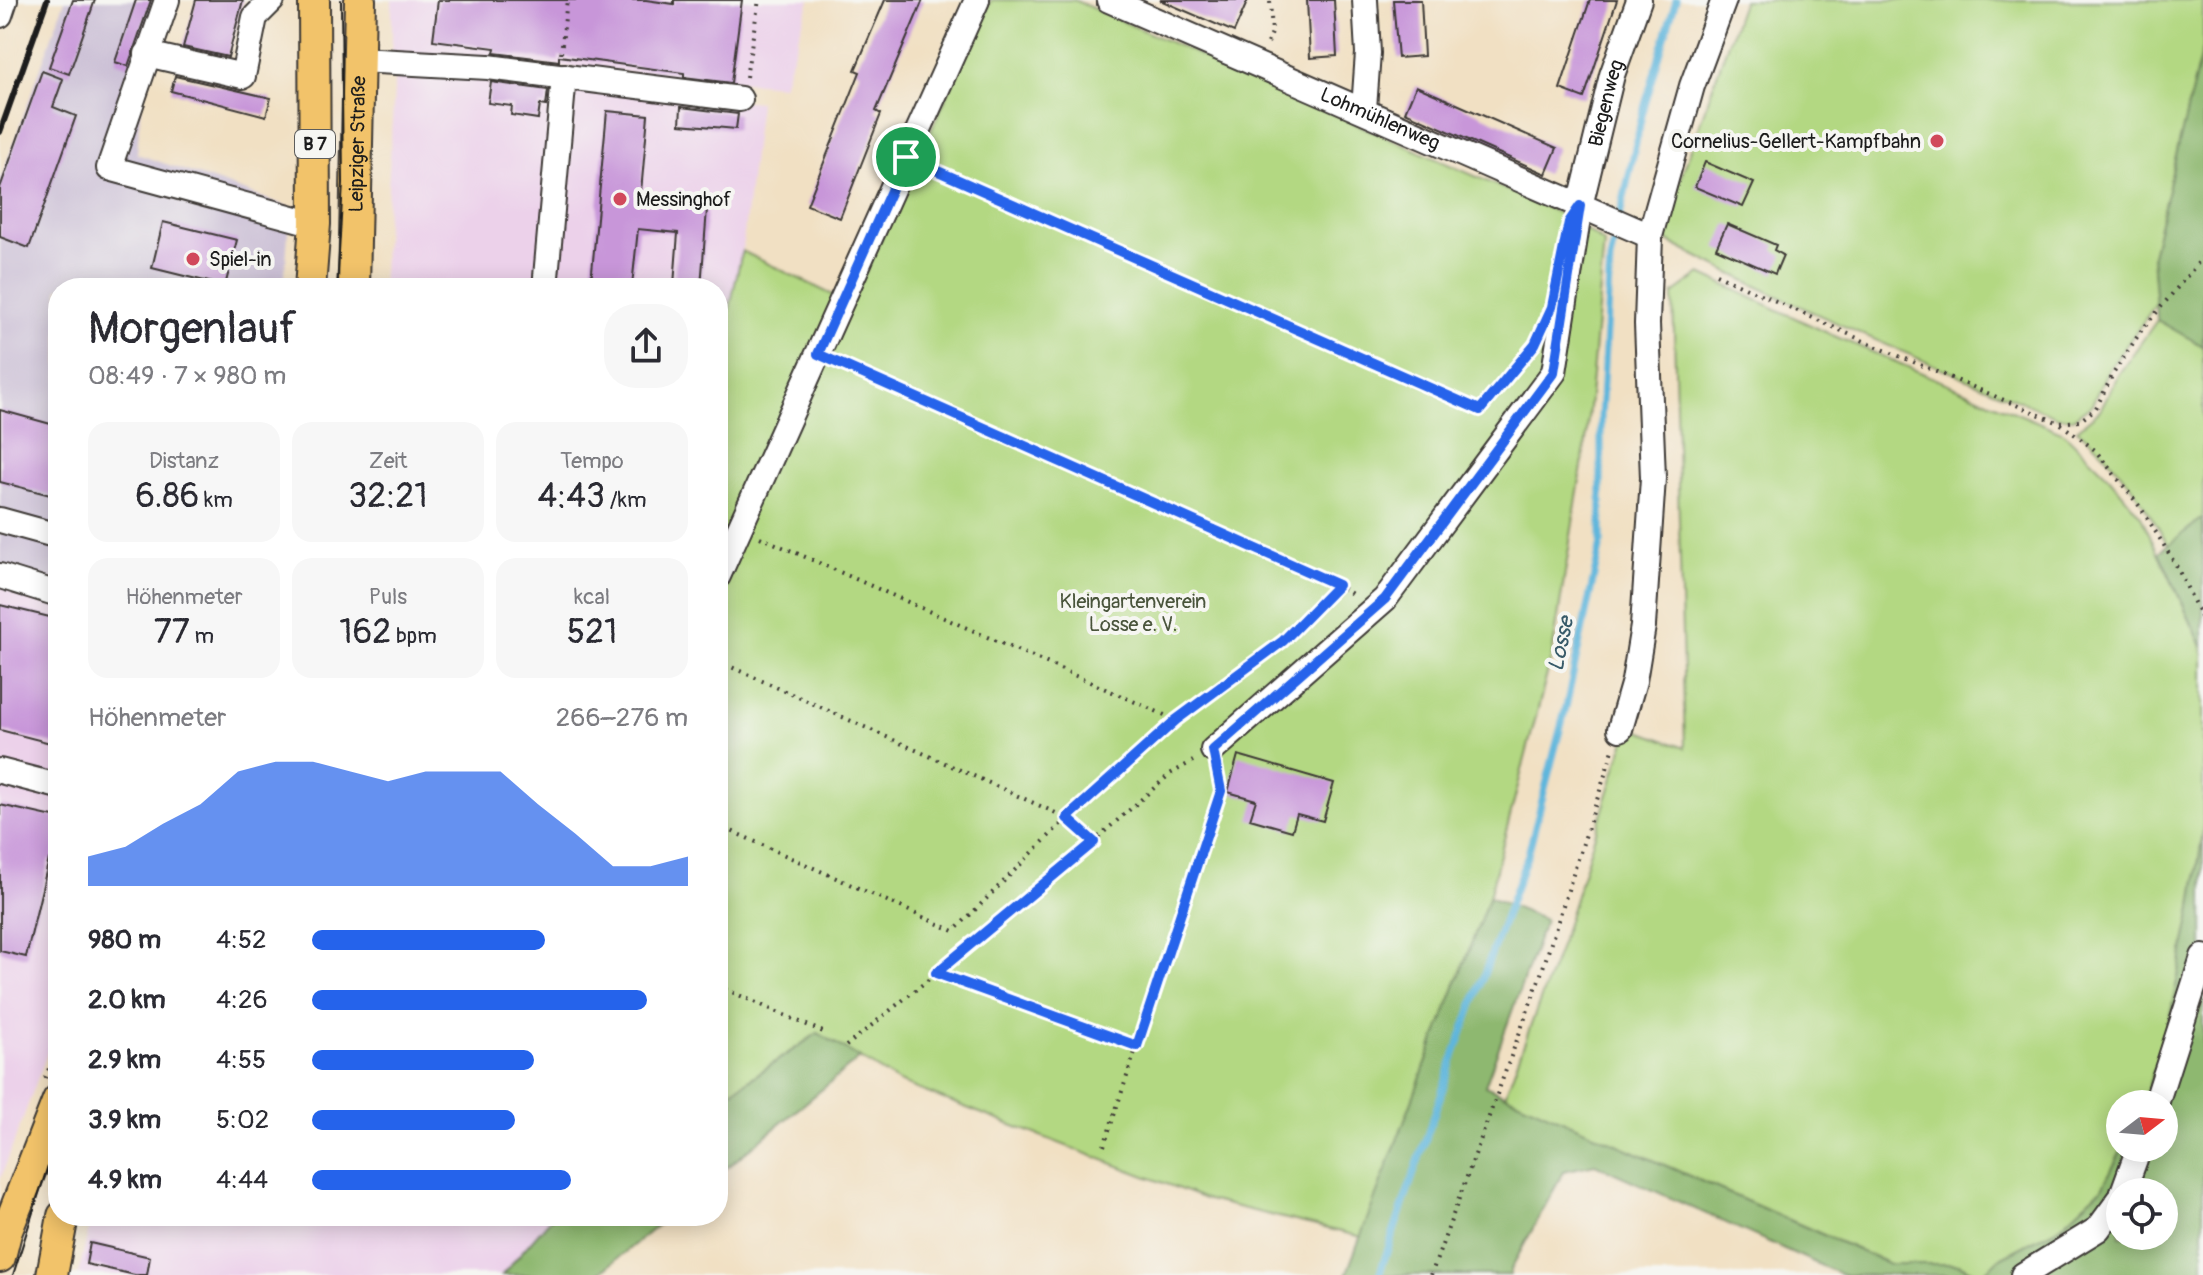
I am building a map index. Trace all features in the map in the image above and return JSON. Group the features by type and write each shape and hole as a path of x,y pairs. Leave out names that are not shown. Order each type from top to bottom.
{"main road":[{"name":"Leipziger Straße","path":"311,278 315,224 313,0"},
{"name":"Leipziger Straße","path":"354,278 360,0"},
{"path":"0,1257 6,1233 48,1126"},
{"path":"52,1275 61,1226"}],"street":[{"path":"0,15 5,0"},
{"path":"167,0 109,168 315,224"},
{"path":"147,54 243,76 255,17 272,0"},
{"path":"728,554 977,0"},
{"name":"Lohmühlenweg","path":"1109,0 1644,233"},
{"path":"1364,109 1368,53 1365,0"},
{"name":"Biegenweg","path":"1213,750 1375,610 1554,372 1612,75 1639,0"},
{"path":"1620,729 1634,681 1643,626 1653,478 1644,233 1724,0"},
{"path":"359,60 488,67 740,99"},
{"path":"546,278 561,75"},
{"path":"0,520 48,533"},
{"path":"0,576 48,591"},
{"path":"0,771 48,783"},
{"path":"2160,1090 2203,957"},
{"path":"2023,1275 2098,1229 2106,1218"}],"path":[{"path":"561,75 567,0"},
{"path":"740,99 759,0"},
{"path":"1259,64 1272,33 1270,0"},
{"path":"906,157 1480,410 1535,344"},
{"path":"2059,423 2080,421 2096,408 2113,374 2141,331 2203,257"},
{"path":"1716,274 1875,346 2059,423 2095,450 2141,508 2176,565 2203,621"},
{"path":"818,354 1338,585 1375,610"},
{"path":"740,528 1176,720"},
{"path":"728,829 954,931 1067,818 1176,720 1283,641 1338,585"},
{"path":"728,665 1067,818 1094,842"},
{"path":"1431,1275 1540,977 1620,729"},
{"path":"846,1046 1094,842 1170,774 1213,750 1221,791 1104,1146"},
{"path":"936,973 1137,1046"},
{"path":"728,990 823,1032"}],"shaded area":[{"path":"65,0 174,0 142,90 137,154 290,207 285,278 48,278 48,577 0,564 0,181"},
{"path":"392,0 810,0 783,85 392,53"},
{"path":"395,73 759,102 742,251 728,317 728,278 383,278"},
{"path":"0,564 48,577 48,1051 0,1180"},
{"path":"90,1226 544,1226 502,1275 78,1275"}],"green space":[{"name":"Kleingartenverein Losse e. V.","path":"991,0 1074,0 1568,217 1604,243 1586,441 1552,655 1489,897 1362,1237 1208,1200 899,1082 818,1033 732,1091 728,1088 728,317 742,251 851,304"},
{"name":"Cornelius-Gellert-Kampfbahn","path":"1743,0 2203,0 2203,45 2152,255 2156,304 2107,372 2092,404 2074,418 2058,417 1807,310 1660,237"},
{"path":"2203,45 2203,346 2157,320 2152,255"},
{"path":"1701,274 1832,335 2064,433 2109,477 2141,516 2203,648 2203,831 2191,914 2166,1035 2147,1090 2106,1090 2106,1162 2116,1162 2102,1188 2060,1227 2002,1257 1980,1275 1959,1264 1890,1264 1505,1095 1558,952 1629,727 1685,748 1673,294"},
{"path":"2157,320 2203,346 2203,518 2168,545 2128,482 2077,429 2100,410 2118,375"},
{"path":"2203,518 2203,648 2159,552"},
{"path":"2203,832 2203,1275 1980,1275 2002,1257 2060,1227 2102,1188 2106,1180 2106,1250 2178,1250 2178,1178 2107,1178 2116,1162 2178,1162 2178,1090 2147,1090 2166,1035 2191,914"},
{"path":"1489,897 1545,920 1485,1086 1889,1264 1959,1264 1979,1275 1842,1275 1595,1164 1564,1171 1510,1275 1346,1275"},
{"path":"818,1033 860,1058 728,1167 728,1088 733,1091"},
{"path":"544,1226 657,1226 597,1275 502,1275"}],"building":[{"path":"73,0 95,0 69,74 49,67"},
{"path":"136,0 151,0 128,66 115,62"},
{"path":"196,0 243,0 228,57 183,47"},
{"path":"438,0 646,0 674,4 674,0 742,0 731,83 684,77 684,73 559,56 559,61 494,53 495,48 433,40"},
{"path":"885,0 923,0 876,111 881,114 840,218 807,205 860,72 855,70"},
{"path":"1160,0 1248,0 1234,32"},
{"path":"1307,0 1334,0 1337,56 1310,58"},
{"path":"1393,0 1421,0 1424,56 1398,58"},
{"path":"1590,0 1617,0 1584,98 1560,89"},
{"path":"42,71 63,79 53,107 76,116 29,248 0,237 0,188"},
{"path":"175,76 271,98 266,116 171,91"},
{"path":"491,82 548,90 546,106 540,105 538,119 511,115 512,106 488,103"},
{"path":"1416,86 1557,148 1546,174 1405,112"},
{"path":"681,107 738,114 736,129 680,124"},
{"name":"Messinghof","path":"607,111 648,115 640,203 707,209 702,278 675,278 678,233 638,229 633,278 591,278"},
{"path":"1705,162 1754,183 1743,207 1695,187"},
{"name":"Spiel-in","path":"163,222 237,240 227,278 193,278 152,268"},
{"path":"1727,224 1776,245 1774,250 1783,255 1775,274 1716,248"},
{"path":"0,410 48,423 48,494 0,482"},
{"path":"0,605 48,617 48,742 0,730"},
{"path":"1238,755 1334,783 1323,821 1297,814 1292,831 1250,819 1256,800 1228,792"},
{"path":"0,805 48,816 48,863 26,957 0,951"},
{"path":"90,1243 150,1257 147,1275 86,1264"}],"waterway":[{"name":"Losse","path":"1620,216 1642,115 1676,0"},
{"name":"Losse","path":"1379,1275 1528,854 1566,707 1601,543 1601,417 1610,261 1617,228"}],"tram line":[{"path":"338,278 343,183 341,0"},
{"path":"13,1275 48,1165"}],"railway":[{"path":"0,132 47,0"}],"place":[{"name":"Cornelius-Gellert-Kampfbahn","path":"1937,141"},
{"name":"Messinghof","path":"620,199"},
{"name":"Spiel-in","path":"193,259"}],"route":[{"path":"906,157 1480,410 1535,344 1552,307 1569,222 1580,206 1554,372 1385,599 1213,750 1221,791 1137,1046 936,973 1094,842 1067,818 1176,720 1283,641 1338,585 818,354 906,157"}]}
